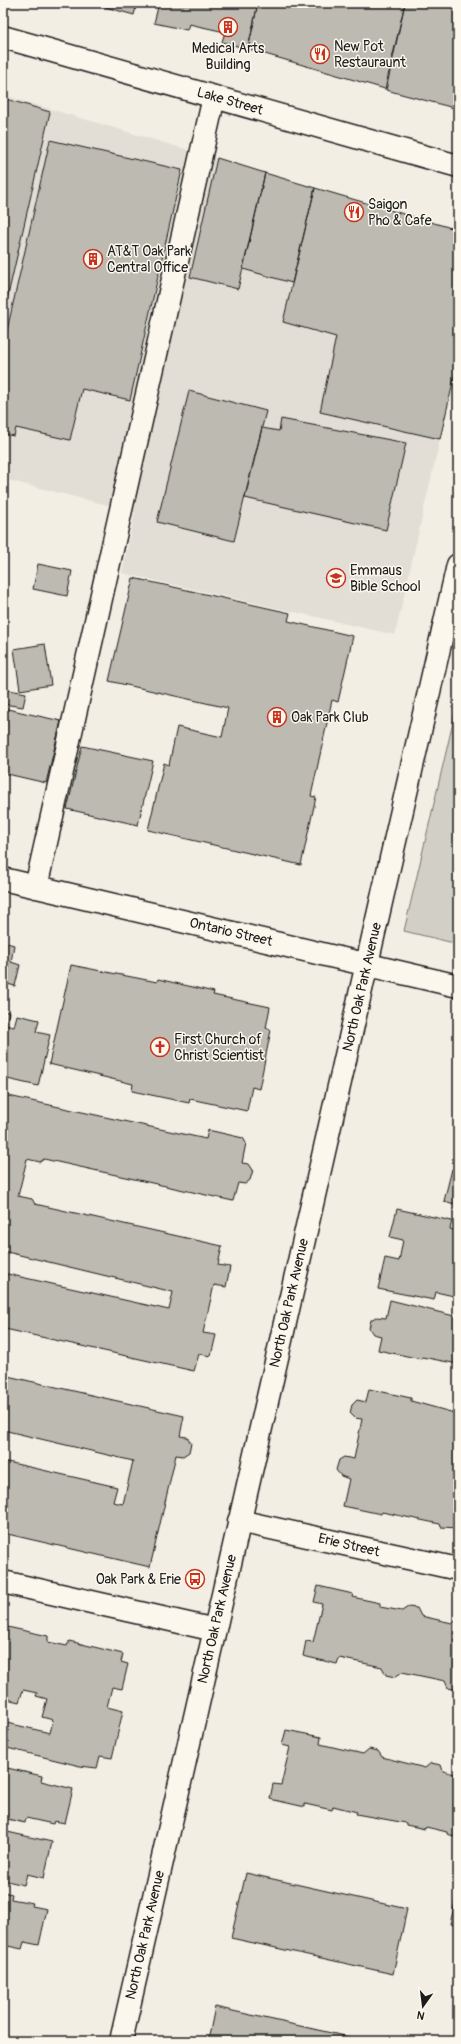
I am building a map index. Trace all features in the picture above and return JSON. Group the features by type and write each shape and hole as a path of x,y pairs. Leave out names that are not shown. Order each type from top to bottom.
{"street":[{"name":"Lake Street","path":"3,37 458,166"},
{"path":"36,887 214,97"},
{"name":"North Oak Park Avenue","path":"121,2041 458,565"},
{"name":"Ontario Street","path":"3,879 367,963 458,986"},
{"name":"Erie Street","path":"239,1521 458,1569"},
{"path":"3,1582 214,1630"}],"shaded area":[{"path":"3,95 458,230 458,361 395,635 122,573 135,512 3,479"},
{"path":"458,701 458,944 404,931"}],"building":[{"path":"91,3 137,3 134,15"},
{"name":"Medical Arts Building","path":"159,3 258,3 248,49 222,42 225,32 189,24 187,30 154,23"},
{"path":"258,3 405,3 385,89 248,49"},
{"path":"405,3 458,3 458,109 386,90"},
{"path":"3,98 50,112 3,317"},
{"name":"AT&T Oak Park Central Office","path":"50,140 182,170 130,400 82,389 70,440 16,428 14,436 3,434 3,348"},
{"path":"217,158 265,173 238,289 190,277"},
{"path":"265,173 315,188 292,283 243,269"},
{"path":"315,188 458,230 458,361 440,439 320,412 336,337 283,322"},
{"path":"189,391 266,411 234,541 157,522"},
{"path":"281,419 406,443 386,530 245,498 262,428 279,431"},
{"path":"38,564 72,571 67,596 33,589"},
{"name":"Oak Park Club","path":"133,578 290,613 288,621 353,636 338,702 332,700 311,796 316,797 301,865 148,830 164,763 169,765 177,727 222,737 228,708 109,681"},
{"path":"45,644 51,685 20,690 14,649"},
{"path":"3,689 26,693 23,707 3,704"},
{"path":"3,708 61,721 46,783 3,773"},
{"path":"82,746 153,761 138,825 67,809"},
{"path":"3,942 14,945 11,962 20,965 15,986 3,983"},
{"name":"First Church of Christ Scientist","path":"71,965 157,982 158,979 214,992 213,995 270,1007 266,1028 271,1030 259,1089 252,1087 247,1111 190,1099 189,1103 132,1091 133,1084 49,1064"},
{"path":"3,1011 9,1012 6,1025 14,1027 17,1015 39,1020 36,1032 50,1035 38,1086 3,1078"},
{"path":"4,1095 206,1139 208,1130 243,1138 246,1143 242,1163 249,1164 253,1170 250,1180 245,1184 238,1183 233,1201 44,1159 40,1162 27,1159 18,1196 32,1199 35,1204 222,1246 218,1265 230,1267 226,1287 214,1285 203,1333 216,1335 211,1356 199,1354 194,1371 5,1329 3,1331 3,1273 169,1310 173,1292 3,1251"},
{"path":"452,1169 458,1170 458,1205 444,1201"},
{"path":"397,1209 452,1221 450,1229 458,1231 458,1297 436,1292 434,1300 378,1289 385,1258 399,1261 403,1240 390,1237"},
{"path":"390,1300 458,1317 458,1364 422,1357 421,1359 378,1350 381,1336 373,1334 369,1328 371,1320 376,1317 386,1318"},
{"path":"3,1375 184,1416 180,1436 187,1437 191,1443 189,1452 183,1456 176,1455 150,1567 3,1533 3,1461 117,1487 113,1502 123,1504 133,1461 3,1430"},
{"path":"369,1389 411,1398 411,1401 458,1414 458,1528 441,1527 440,1524 382,1512 381,1514 343,1506 349,1479 341,1476 336,1470 339,1460 344,1457 354,1459 362,1419 355,1418 350,1413 352,1405 357,1400 366,1402"},
{"path":"318,1586 353,1594 352,1597 380,1603 380,1607 402,1611 408,1607 417,1608 421,1616 452,1623 458,1617 458,1690 448,1688 445,1681 402,1672 395,1677 386,1675 382,1667 339,1658 337,1664 303,1656 306,1641 313,1642 322,1604 314,1602"},
{"path":"3,1626 48,1636 48,1642 67,1646 69,1641 123,1654 121,1662 128,1664 122,1689 112,1687 107,1707 123,1711 112,1758 100,1756 97,1768 80,1766 3,1747 3,1722 50,1733 53,1720 42,1717 47,1699 36,1696 37,1693 23,1690 19,1702 3,1698"},
{"path":"286,1730 321,1737 320,1744 363,1754 369,1749 378,1751 382,1757 425,1768 431,1763 441,1765 443,1771 458,1775 458,1837 447,1834 447,1832 426,1827 425,1829 406,1825 406,1823 356,1814 357,1812 333,1806 332,1810 305,1804 305,1807 270,1799 273,1784 281,1785 290,1747 282,1745"},
{"path":"3,1767 42,1776 41,1781 73,1789 65,1823 54,1821 53,1824 26,1818 25,1823 3,1818"},
{"path":"3,1831 52,1842 44,1878 27,1874 24,1885 3,1880"},
{"path":"246,1873 407,1909 393,1974 231,1938"},
{"path":"458,1889 458,1926 450,1924"},
{"path":"3,1892 12,1894 11,1899 33,1903 32,1906 47,1909 39,1945 24,1942 22,1949 3,1945"},
{"path":"215,2007 367,2041 208,2041"}],"place":[{"name":"Medical Arts Building","path":"228,27"},
{"name":"New Pot Restauraunt","path":"320,54"},
{"name":"Saigon Pho & Cafe","path":"354,212"},
{"name":"AT&T Oak Park Central Office","path":"93,259"},
{"name":"Emmaus Bible School","path":"336,578"},
{"name":"Oak Park Club","path":"277,717"},
{"name":"First Church of Christ Scientist","path":"160,1047"},
{"name":"Oak Park & Erie","path":"195,1579"}]}
